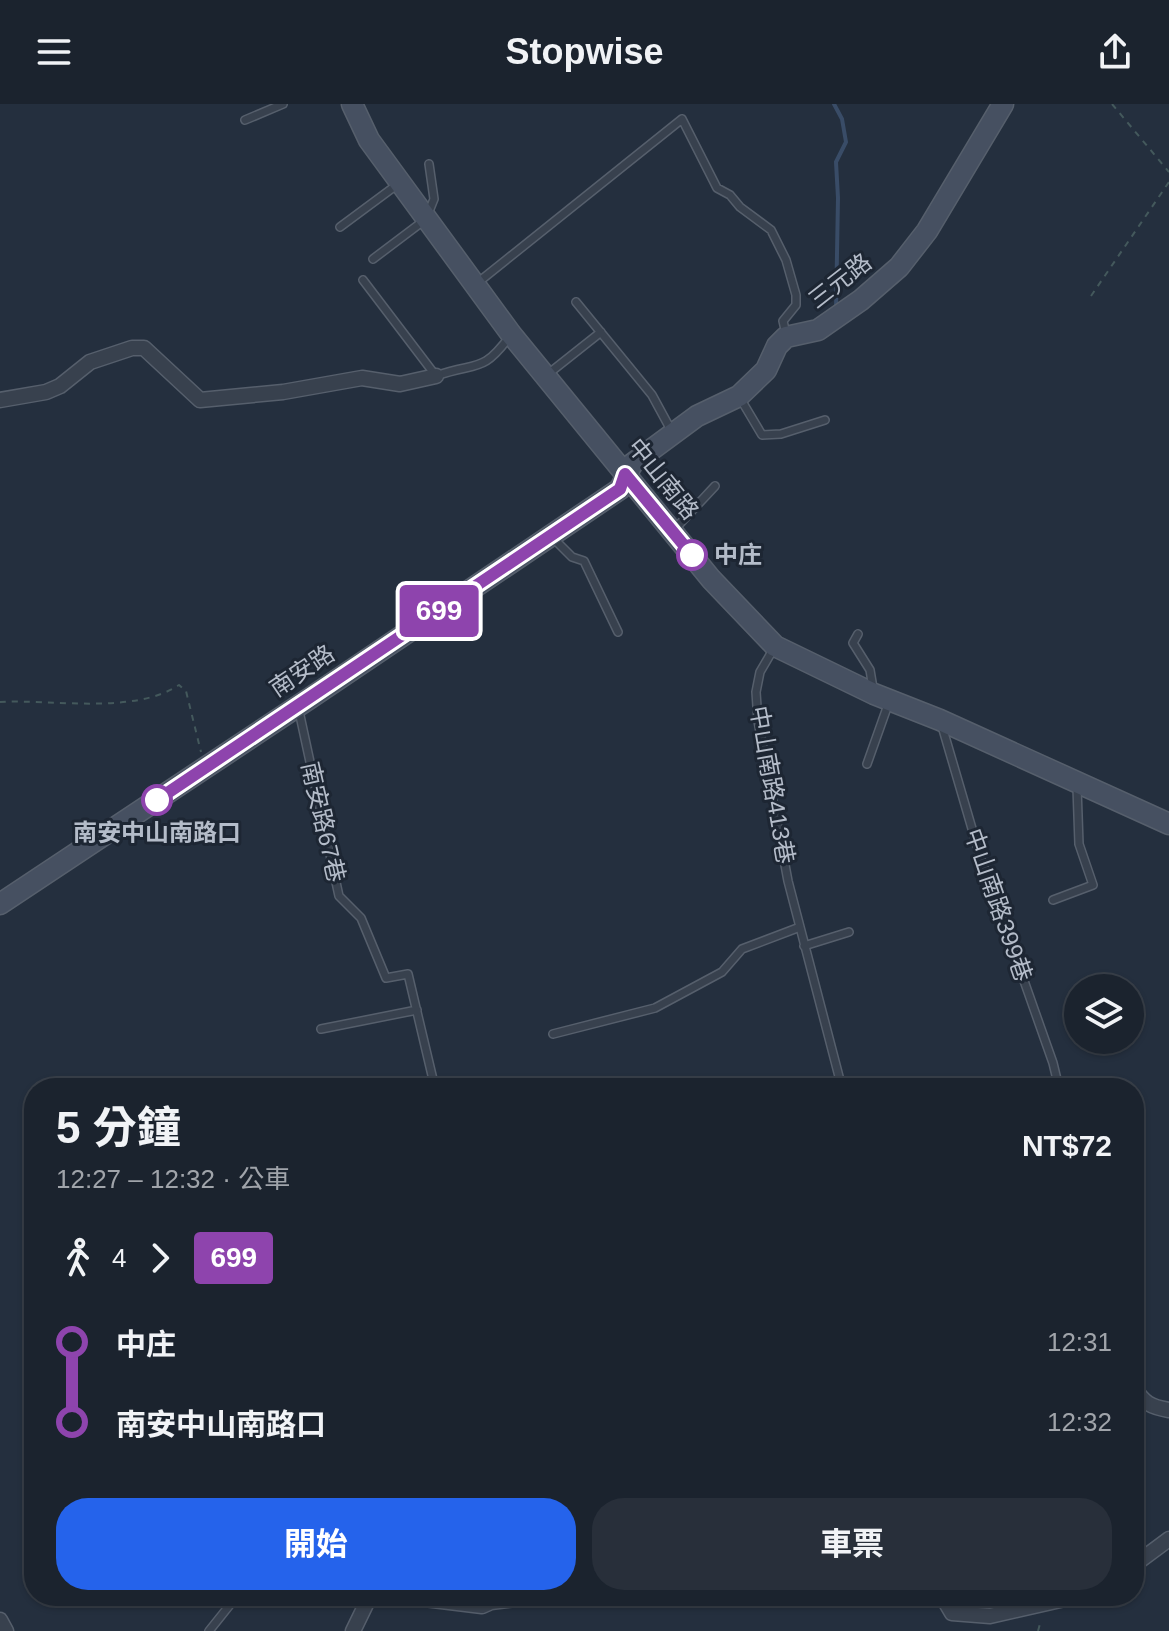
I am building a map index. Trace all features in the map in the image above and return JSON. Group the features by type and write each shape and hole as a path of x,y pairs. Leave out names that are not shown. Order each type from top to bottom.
{"street":[{"name":"中山南路","path":"352,104 369,140 511,334 711,579 775,646 882,697 940,720 1169,824"},
{"name":"三元路","path":"786,337 818,330 861,300 899,267 927,231 1003,104"},
{"path":"625,474 632,464 672,432 739,396 766,370 777,346 786,337"},
{"path":"0,400 46,392 60,386 90,362 132,348 144,348 200,400 283,392 362,378 400,384 436,376"},
{"name":"南安路","path":"0,904 206,770 297,705 551,537 620,489 625,474"},
{"path":"1144,1402 1169,1410"},
{"path":"1144,1558 1169,1539"},
{"path":"353,1631 365,1606"},
{"path":"948,1606 952,1613 990,1616 1034,1606"},
{"path":"0,1620 6,1631"}],"lane":[{"path":"245,120 283,104"},
{"path":"474,285 682,119 717,188 730,195 740,207 771,230 786,260 796,295 796,305 783,321 786,337"},
{"path":"373,259 426,219 434,199 429,164"},
{"path":"340,227 400,183"},
{"path":"363,280 436,376 455,369 480,367 495,356 511,334"},
{"path":"576,302 652,395 672,432"},
{"path":"546,375 601,332"},
{"path":"739,396 762,435 781,434 825,420"},
{"path":"672,532 715,486"},
{"path":"551,537 572,557 584,561 618,632"},
{"path":"858,634 853,643 882,697 867,764"},
{"name":"中山南路413巷","path":"775,646 760,672 756,692 758,721 788,881 839,1078"},
{"name":"南安路67巷","path":"297,705 339,896 361,918 386,978 408,974 433,1078"},
{"name":"中山南路399巷","path":"940,720 980,856 1057,1078"},
{"path":"1053,900 1093,885 1079,844 1077,782"},
{"path":"553,1034 655,1008 722,972 742,949 800,927"},
{"path":"804,946 849,932"},
{"path":"321,1029 417,1010"},
{"path":"209,1631 229,1606"}],"path":[{"path":"1112,104 1169,172"},
{"path":"1091,296 1169,182"},
{"path":"0,702 72,704 139,699 164,694 179,685 186,691 206,770"}],"waterway":[{"path":"834,104 842,119 846,142 836,162 836,310"}],"bus line":[{"name":"699","path":"157,800 206,770 297,705 620,489 625,474 692,555"}],"place":[{"name":"中庄","path":"692,555"},
{"name":"南安中山南路口","path":"157,800"}]}
